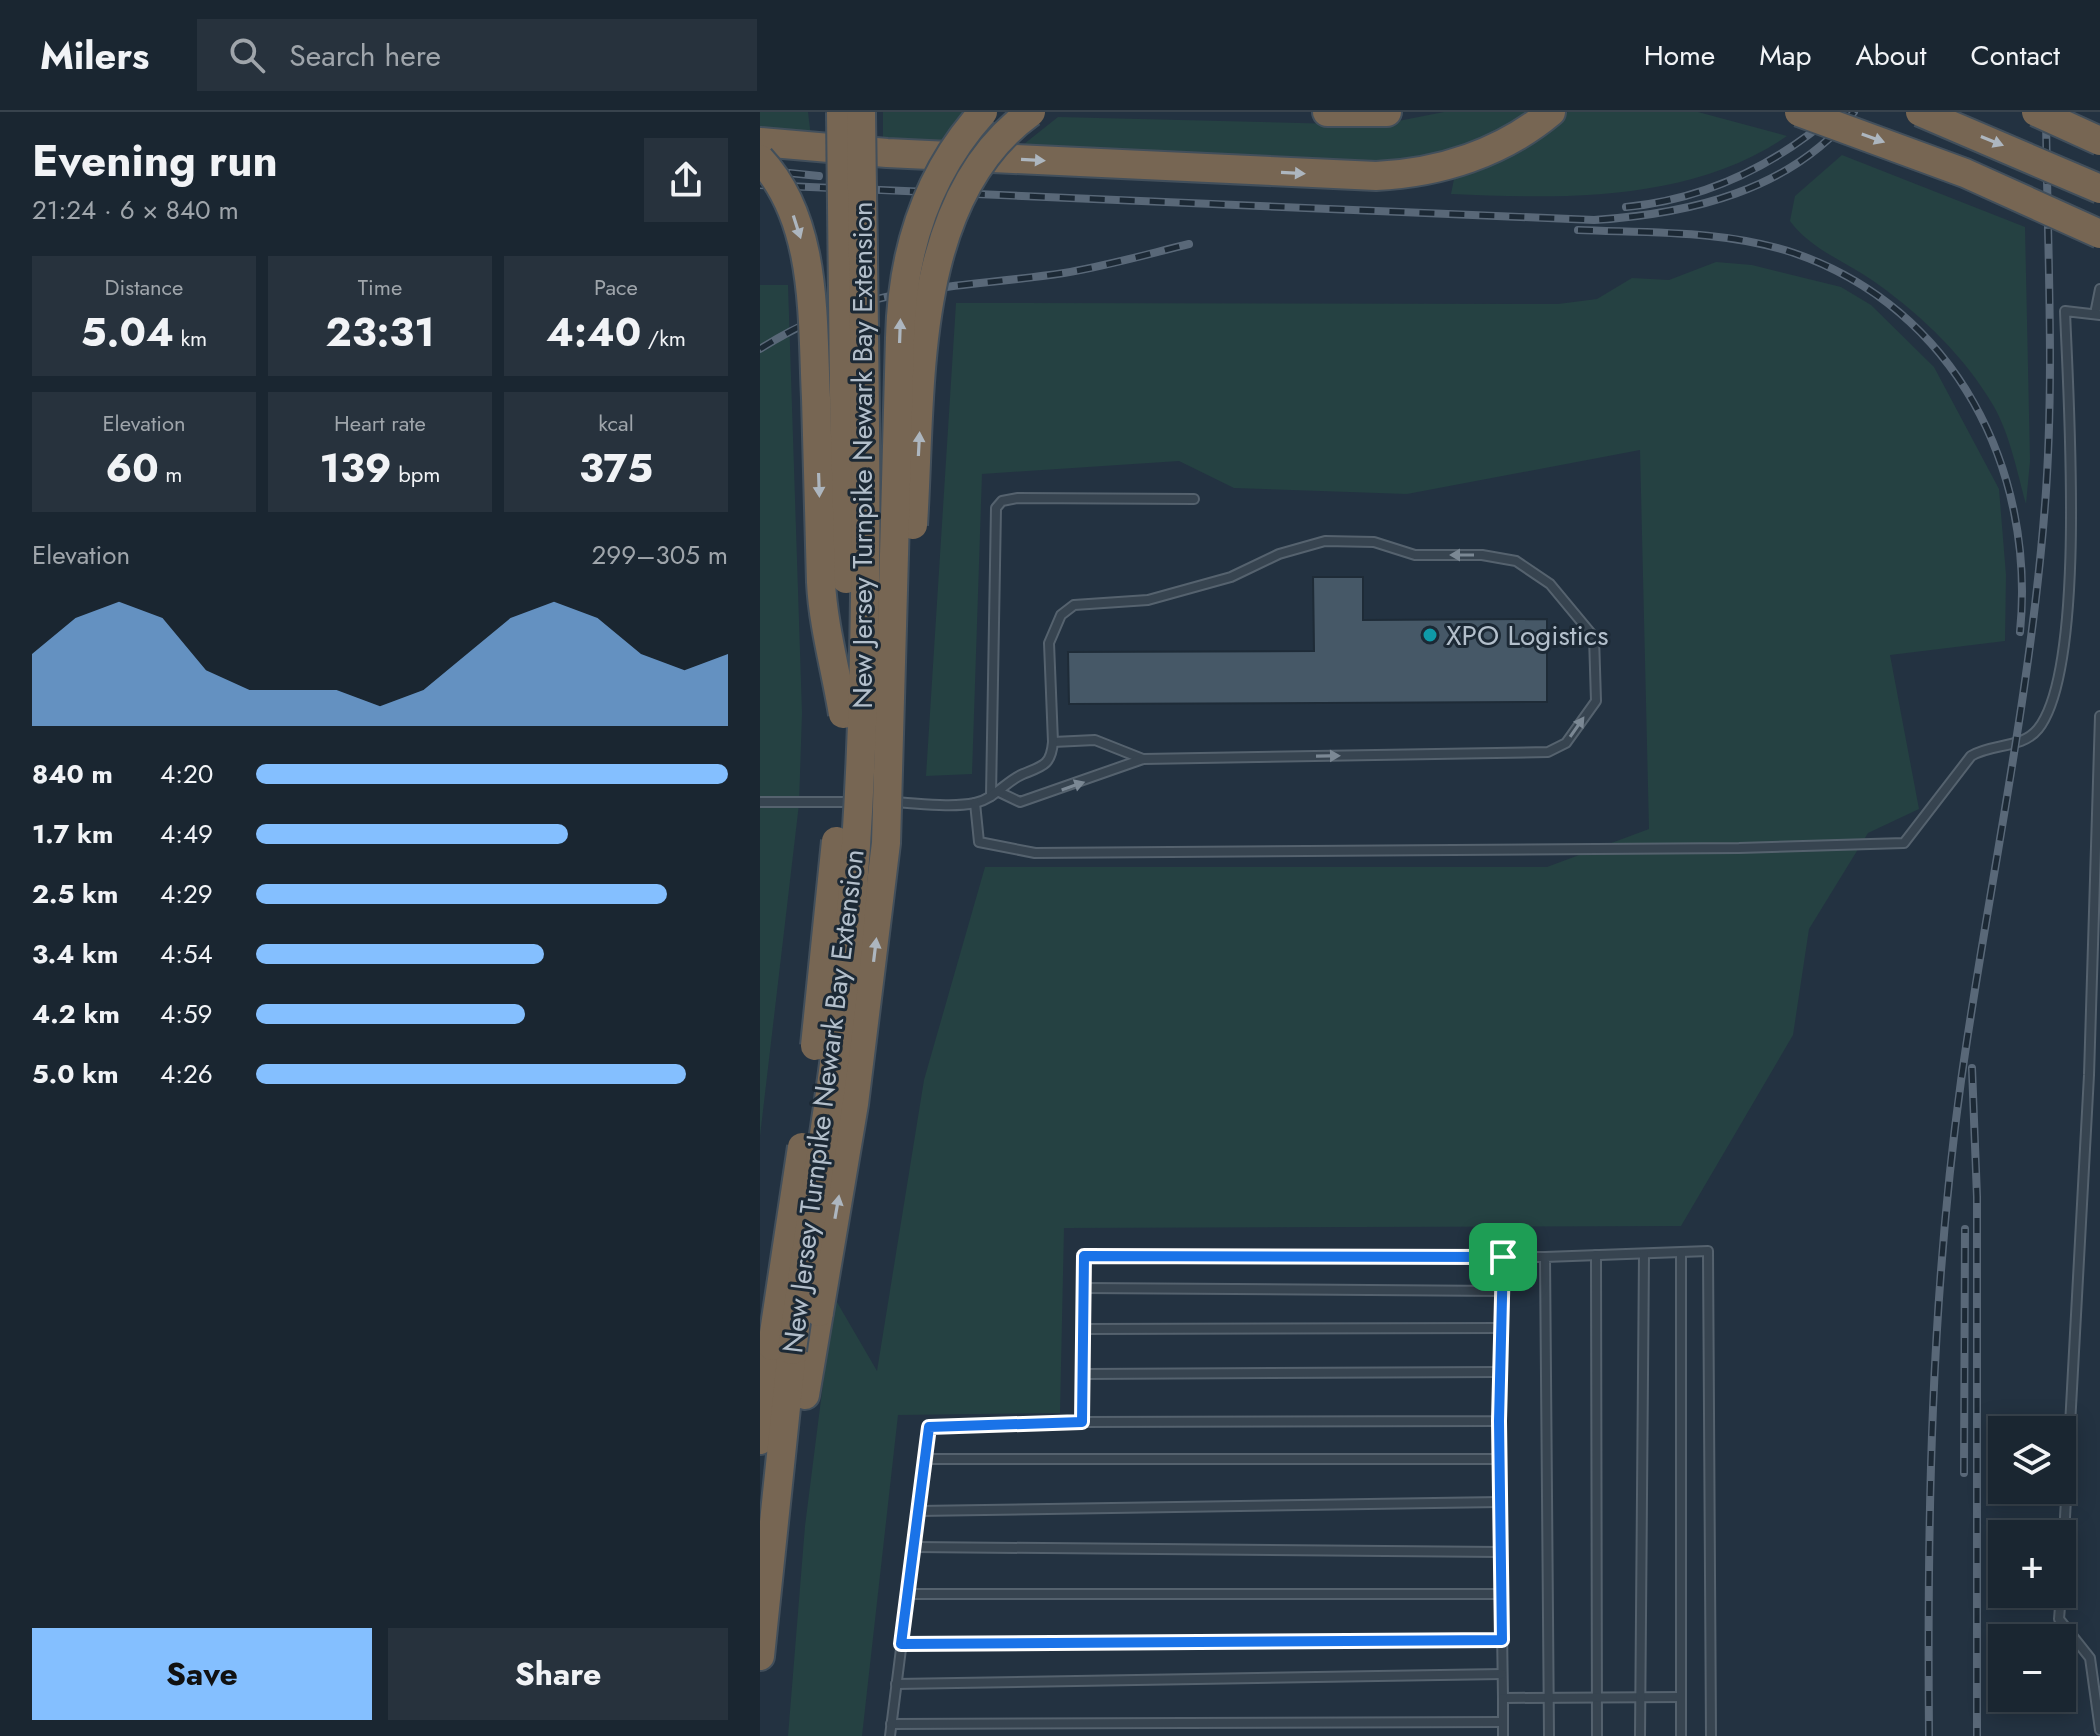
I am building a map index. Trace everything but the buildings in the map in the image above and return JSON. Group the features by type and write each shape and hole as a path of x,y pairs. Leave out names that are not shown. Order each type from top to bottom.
{"highway":[{"path":"822,112 829,300 844,408"},
{"name":"New Jersey Turnpike Newark Bay Extension","path":"760,1656 772,1535 782,1348 832,888 843,714 841,112"},
{"name":"New Jersey Turnpike Newark Bay Extension","path":"760,1440 782,1348 849,937 860,763 866,507 861,112"},
{"path":"772,1535 799,1431 874,962 900,321 905,275 915,232 931,188 959,141 983,112"},
{"path":"880,802 899,743 922,393 936,269 949,221 970,179 1000,139 1031,112"},
{"path":"1327,112 1387,112"},
{"path":"760,142 887,153 1376,176 1430,170 1470,158 1508,141 1551,112"},
{"path":"1799,112 1953,168 2100,234"},
{"path":"1920,112 2100,189"},
{"path":"2036,112 2100,141"},
{"path":"760,159 788,201 806,260 814,360 821,585 843,714"}],"lane":[{"path":"2098,315 2100,289"},
{"path":"2098,315 2100,302"},
{"path":"975,803 979,842 1035,853 1739,848 1904,843 1971,756 1981,750 2024,740 2040,728 2047,711 2063,640 2073,506 2065,311 2098,315"},
{"path":"995,794 996,508 1002,501 1018,498 1194,499"},
{"path":"760,802 975,803 995,794 1020,775 1043,768 1052,756 1049,643 1061,615 1074,605 1148,600 1231,577 1279,554 1325,541 1374,542 1415,555 1482,555 1516,561 1550,584 1594,637 1596,701 1566,743 1548,752 1143,759 1020,802 995,794"},
{"path":"2065,1520 2095,1042 2100,716"},
{"path":"1053,742 1095,740 1143,759"},
{"path":"1082,1422 1084,1256 1545,1257 1708,1251 1711,1736"},
{"path":"1681,1253 1681,1736"},
{"path":"1640,1736 1644,1254"},
{"path":"1596,1255 1597,1736"},
{"path":"1503,1257 1499,1421 1503,1736"},
{"path":"1545,1257 1549,1736"},
{"path":"1083,1288 1502,1291"},
{"path":"1083,1329 1502,1328"},
{"path":"1083,1374 1500,1372"},
{"path":"890,1736 929,1427 1082,1422 1499,1421"},
{"path":"925,1459 1500,1459"},
{"path":"918,1511 1500,1502"},
{"path":"914,1547 1501,1552"},
{"path":"908,1594 1501,1594"},
{"path":"2060,1608 2059,1619 2090,1658 2100,1730"},
{"path":"901,1644 1502,1640"},
{"path":"896,1684 1502,1674"},
{"path":"1503,1698 1681,1697"},
{"path":"891,1724 1503,1722"}],"green space":[{"path":"760,112 808,112 811,137 760,133"},
{"path":"883,112 970,112 942,147 883,144"},
{"path":"1444,112 1533,112 1463,144 1388,162 1019,148 1058,117 1378,125"},
{"path":"1568,112 1698,112 1787,136 1750,158 1710,174 1668,185 1581,195 1451,194 1455,174"},
{"path":"1842,155 2025,227 2030,461 2026,504 1999,416 1970,370 1927,324 1895,297 1820,249 1790,221 1795,196"},
{"path":"1716,262 1752,265 1841,287 1871,305 1934,367 1999,489 2006,575 2005,641 1890,655 1919,809 1868,833 1809,929 1793,1035 1681,1226 1064,1228 1060,1413 898,1415 862,1736 788,1736 805,1526 834,1297 877,1371 924,1080 985,867 1547,867 1649,829 1640,450 1407,494 1234,488 1179,461 982,474 972,774 926,776 956,303 1558,304 1597,299 1632,278 1669,280"},
{"path":"760,285 788,285 802,713 799,804 760,1136"}],"railway":[{"path":"1626,207 1685,196 1739,176 1790,148 1837,112"},
{"path":"760,185 1594,220 1666,212 1736,193 1800,161 1829,139 1854,112"},
{"path":"1929,1736 1930,1490 1943,1245 1961,1081 2019,722 2045,505 2050,358 2046,112"},
{"path":"760,170 819,176"},
{"path":"1578,230 1714,236 1768,246 1794,253 1851,278 1899,313 1940,354 1973,402 1998,455 2014,512 2021,571 2020,632"},
{"path":"760,349 798,327 871,300 944,287 1064,273 1189,244"},
{"path":"1972,1068 1977,1197 1977,1736"},
{"path":"1964,1473 1965,1229"}],"place":[{"name":"XPO Logistics","path":"1430,635"}],"route":[{"path":"1084,1256 1503,1257 1499,1421 1502,1640 901,1644 929,1427 1082,1422 1084,1256"}]}
